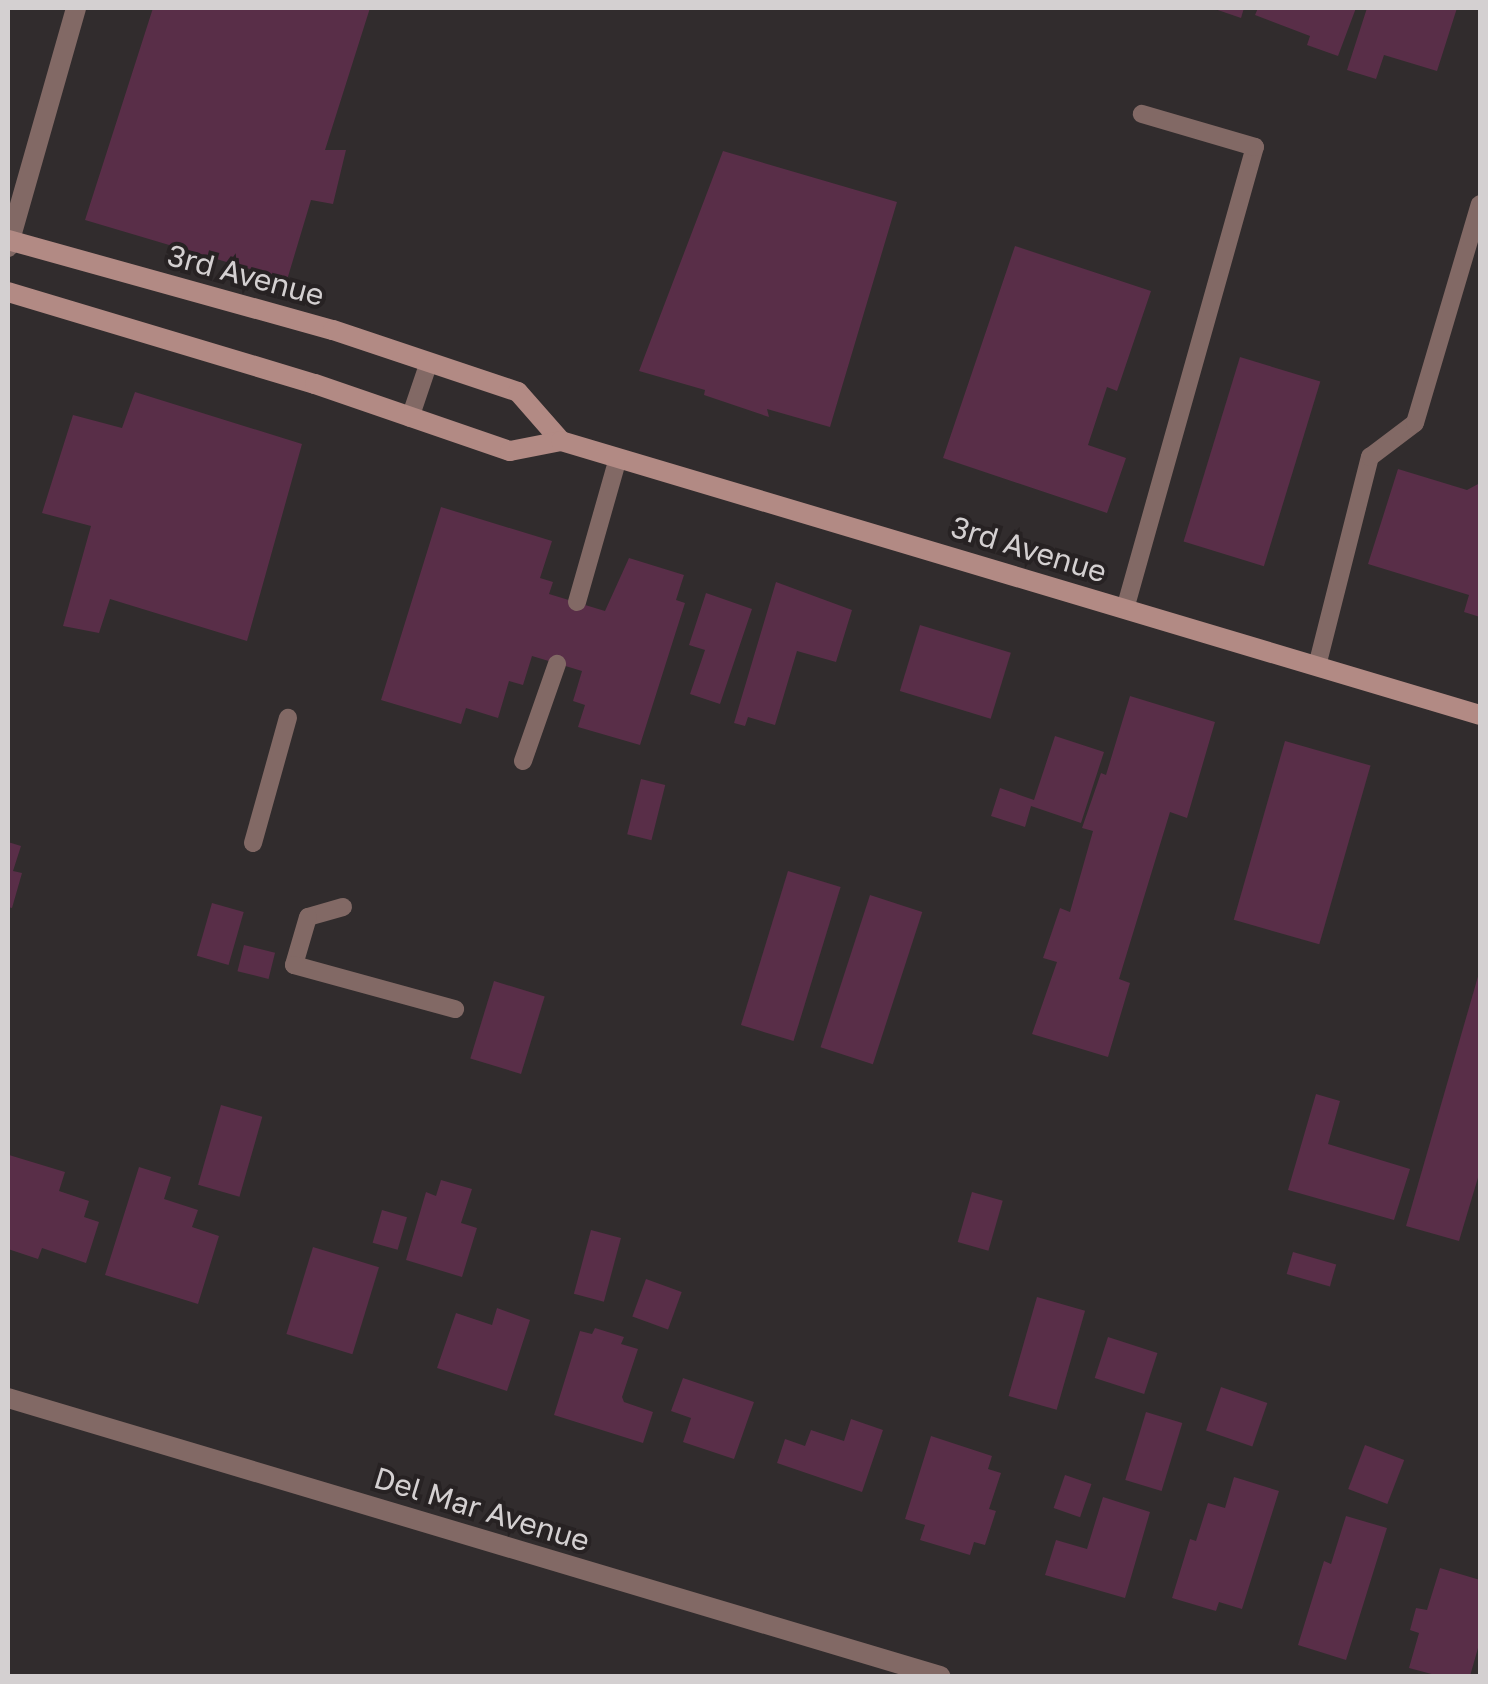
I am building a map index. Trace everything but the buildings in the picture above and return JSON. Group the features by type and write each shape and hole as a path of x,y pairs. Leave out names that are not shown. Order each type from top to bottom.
{"main road":[{"name":"3rd Avenue","path":"8,242 334,330 518,392 561,441"},
{"name":"3rd Avenue","path":"8,292 315,384 510,451 561,441 1480,715"}],"street":[{"path":"8,242 76,8"},
{"name":"Del Mar Avenue","path":"8,1398 940,1676"}],"lane":[{"path":"1125,609 1255,147 1142,114"},
{"path":"1317,666 1370,456 1415,423 1480,204"},
{"path":"410,418 429,362"},
{"path":"577,602 618,458"},
{"path":"522,761 557,664"},
{"path":"253,843 288,718"},
{"path":"343,907 308,917 294,964 455,1009"}]}
